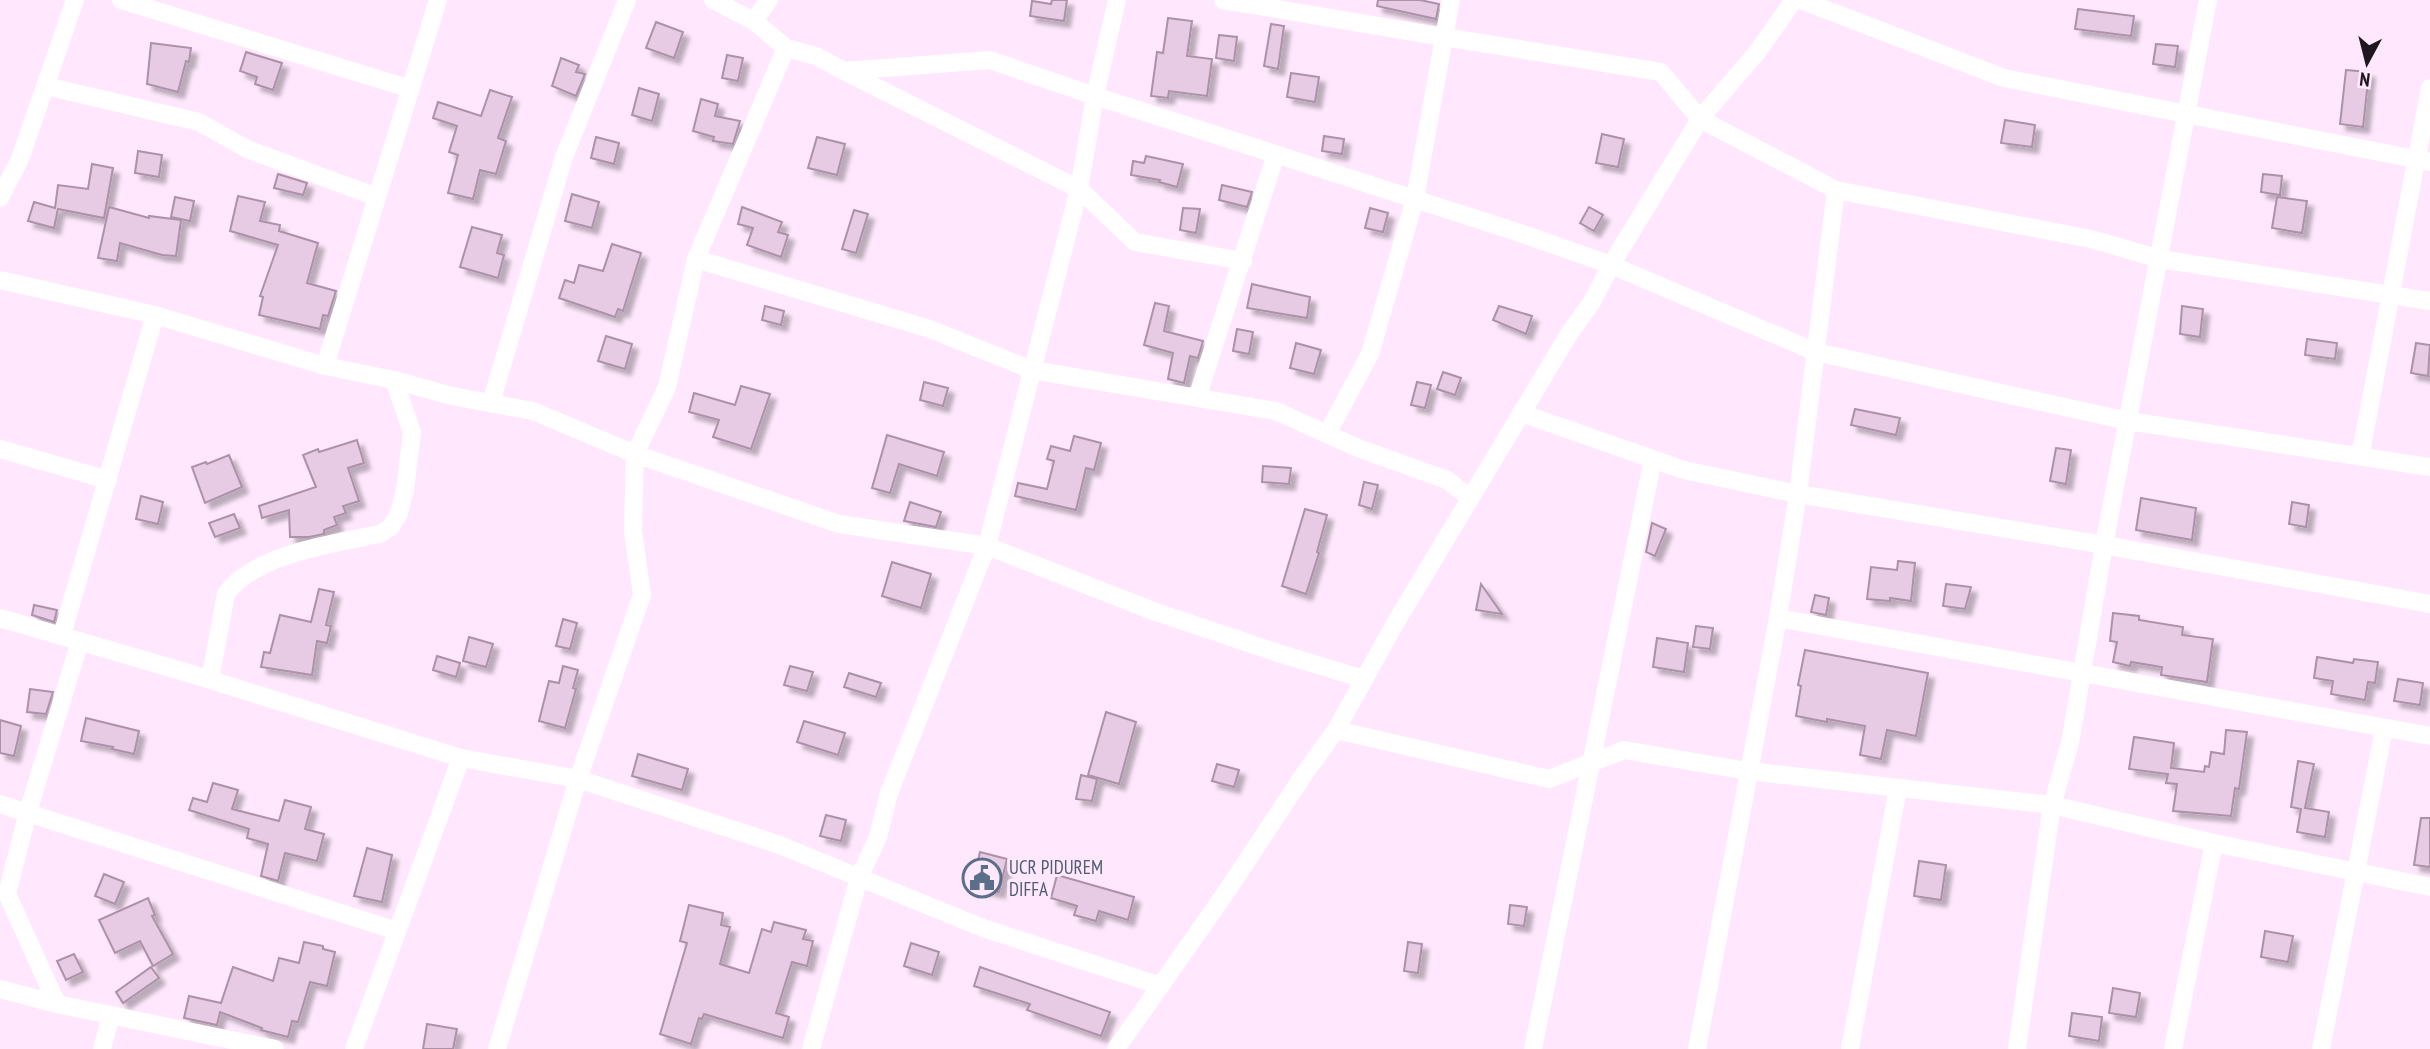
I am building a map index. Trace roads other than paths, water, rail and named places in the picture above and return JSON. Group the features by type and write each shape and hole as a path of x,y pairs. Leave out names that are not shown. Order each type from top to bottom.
{"street":[{"path":"0,198 20,159 75,0"},
{"path":"121,0 411,89"},
{"path":"325,366 438,0"},
{"path":"491,403 564,157 627,0"},
{"path":"713,0 754,21 786,48 816,56 1079,189 1135,242 1243,261"},
{"path":"754,21 769,0"},
{"path":"811,1049 859,878 878,837 889,793 987,546 1079,189 1095,96 1117,0"},
{"path":"1223,0 1661,72 1700,119 1836,190 2091,239 2160,259 2430,302"},
{"path":"1328,434 1370,354 1415,199 1451,0"},
{"path":"1116,1049 1336,730 1470,498 1569,334 1592,302 1611,265 1700,119 1758,51 1794,0"},
{"path":"1801,0 2004,78 2423,161"},
{"path":"2017,1049 2052,805 2070,743 2104,545 2208,0"},
{"path":"497,1049 578,779 642,595 633,531 635,454 667,387 696,259 786,48"},
{"path":"844,71 990,60 1611,265 1816,352 2128,421 2430,467"},
{"path":"46,86 199,122 247,149 377,197"},
{"path":"2360,457 2391,296 2423,161 2430,88"},
{"path":"1197,398 1276,154"},
{"path":"1697,1049 1778,618 1798,494 1836,190"},
{"path":"696,259 930,329 1032,370 1276,411 1358,448 1447,480 1470,498"},
{"path":"0,279 155,316 325,366 394,380 452,396 533,411 635,454 839,524 987,546 1156,612 1364,679"},
{"path":"62,635 155,316"},
{"path":"210,680 226,594 234,583 258,569 303,550 380,534 391,527 399,513 405,490 412,432 394,380"},
{"path":"1521,413 1684,470 1798,494 2104,545 2430,604"},
{"path":"0,449 108,481"},
{"path":"1533,1049 1653,459"},
{"path":"0,618 80,640 461,758 578,779 777,844 982,928 1161,986"},
{"path":"1778,618 2430,736"},
{"path":"57,1004 6,894 80,640"},
{"path":"2320,1049 2384,729"},
{"path":"1336,730 1549,779 1625,750 1748,771 2052,805 2214,843 2430,887"},
{"path":"354,1049 461,758"},
{"path":"1850,1049 1898,788"},
{"path":"0,804 397,931"},
{"path":"2173,1049 2214,843"},
{"path":"0,989 57,1004 275,1049"},
{"path":"102,1049 111,1015"}],"place":[{"name":"UCR PIDUREM DIFFA","path":"982,878"}]}
